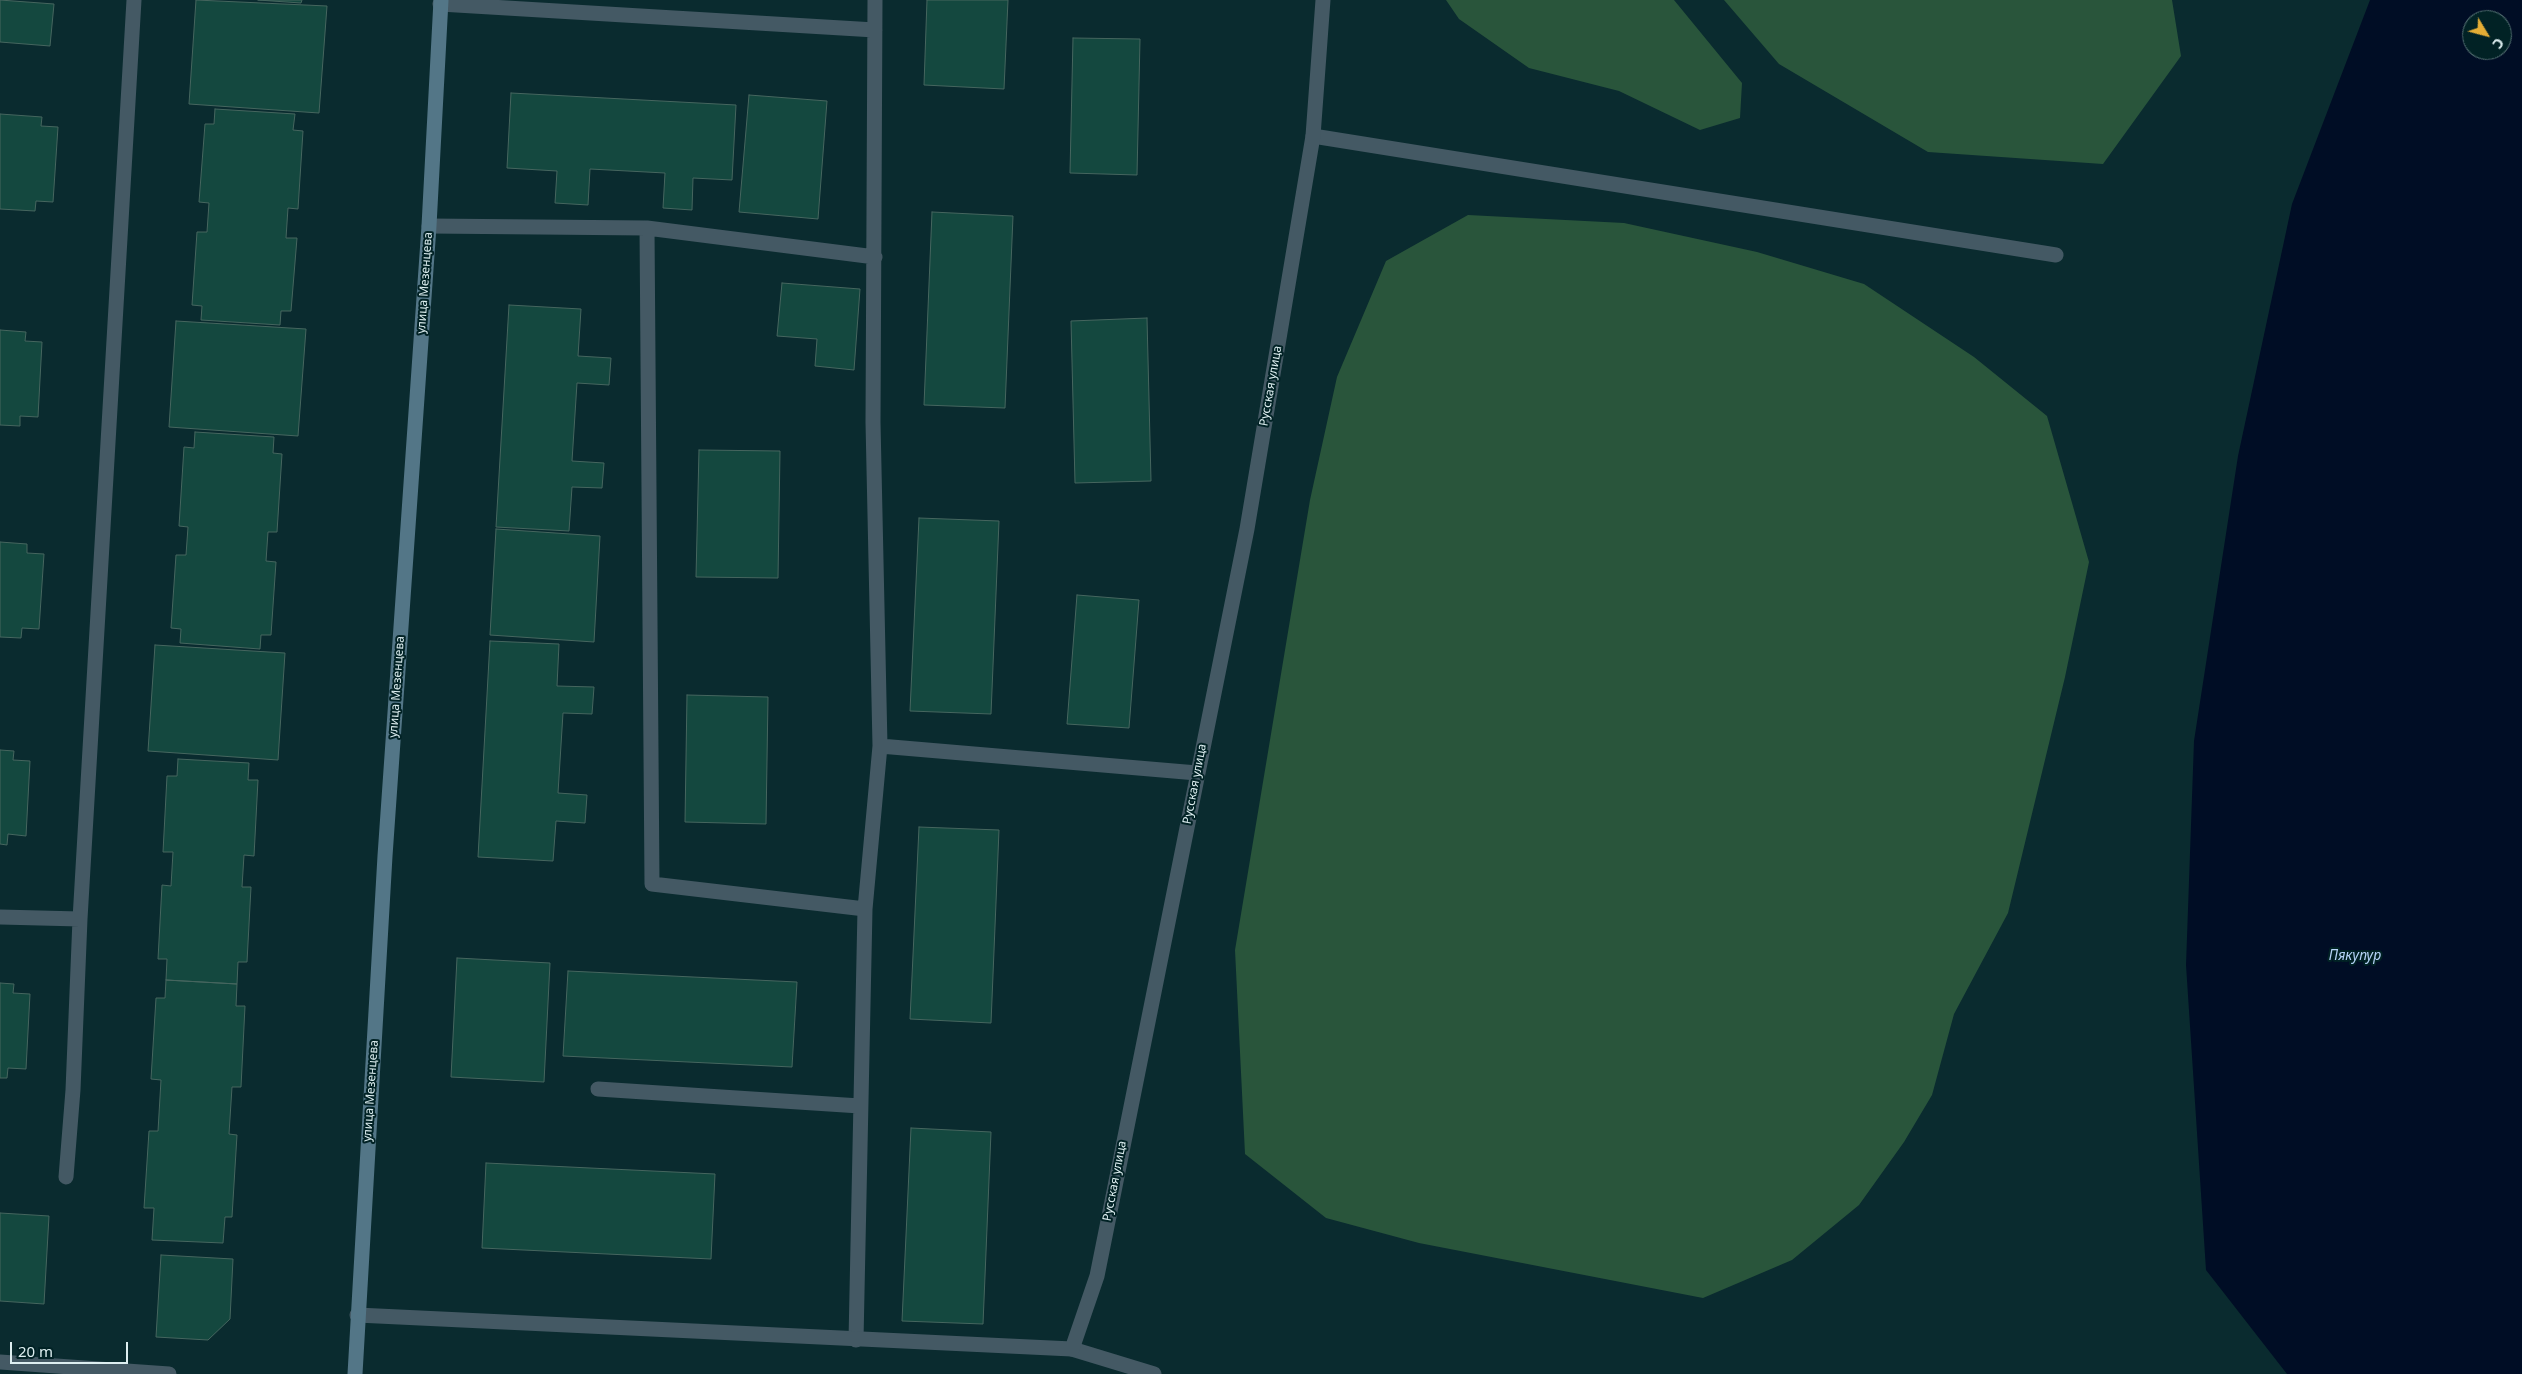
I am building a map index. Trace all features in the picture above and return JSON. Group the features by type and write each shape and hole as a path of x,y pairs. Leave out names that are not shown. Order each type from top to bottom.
{"main road":[{"name":"улица Мезенцева","path":"355,1374 386,846 429,226 440,2"}],"street":[{"path":"66,1177 73,1090 80,919 134,0"},
{"path":"856,1340 865,909 880,746 873,422 875,0"},
{"name":"Русская улица","path":"1072,1349 1097,1276 1247,528 1313,136 1324,0"},
{"path":"440,2 875,30"},
{"path":"1313,136 2056,255"},
{"path":"429,226 647,228 875,257"},
{"path":"647,228 652,884 865,909"},
{"path":"880,746 1197,773"},
{"path":"0,917 80,919"},
{"path":"598,1089 860,1106"},
{"path":"357,1315 1072,1349 1154,1374"},
{"path":"0,1362 26,1369 170,1374"}],"green space":[{"path":"1446,0 1674,0 1742,83 1740,118 1700,130 1619,91 1529,68 1459,19"},
{"path":"1724,0 2172,0 2181,56 2103,164 1928,152 1779,64"},
{"path":"1468,215 1624,223 1757,252 1864,284 1974,357 2047,416 2089,562 2065,677 2008,913 1954,1014 1932,1095 1904,1142 1859,1205 1792,1260 1703,1298 1419,1243 1326,1218 1245,1154 1235,950 1310,500 1337,377 1386,261"}],"water":[{"name":"Пякупур","path":"2370,0 2522,0 2522,1374 2287,1374 2206,1270 2186,965 2194,741 2238,456 2292,204"}],"building":[{"path":"0,0 54,4 50,46 0,42"},
{"path":"196,0 327,6 319,113 189,104"},
{"path":"258,0 302,0 301,3"},
{"path":"927,0 1008,0 1004,89 924,85"},
{"path":"1073,38 1140,39 1137,175 1070,173"},
{"path":"511,93 736,105 732,180 693,178 692,210 663,208 665,173 590,169 588,205 555,203 557,171 507,168"},
{"path":"749,95 827,101 818,219 739,212"},
{"path":"215,109 295,114 293,130 303,131 298,209 288,208 286,238 297,238 291,311 281,311 280,325 201,320 202,306 192,305 197,232 207,232 209,203 199,202 205,124 214,124"},
{"path":"0,114 42,117 41,126 58,127 53,202 36,201 35,211 0,209"},
{"path":"932,212 1013,216 1005,408 924,405"},
{"path":"782,283 860,289 854,370 815,366 817,339 777,336"},
{"path":"509,305 581,309 578,356 611,358 609,385 577,383 572,461 604,463 602,488 572,487 569,531 496,527"},
{"path":"1147,318 1151,481 1075,483 1071,321"},
{"path":"176,321 306,329 298,436 169,427"},
{"path":"0,330 26,332 25,341 42,342 38,417 20,416 20,426 0,425"},
{"path":"195,432 274,437 273,453 282,454 277,532 268,532 266,561 276,562 271,635 261,635 260,649 180,643 181,629 171,628 176,555 186,555 188,527 179,526 184,447 194,448"},
{"path":"699,450 780,451 778,578 696,577"},
{"path":"919,518 999,521 991,714 910,711"},
{"path":"496,529 600,536 594,642 490,635"},
{"path":"0,542 27,544 27,553 44,554 39,629 22,628 21,638 0,637"},
{"path":"1077,595 1139,600 1129,728 1067,724"},
{"path":"490,641 559,644 557,686 594,687 592,714 563,713 558,793 587,795 585,823 556,821 553,861 478,857"},
{"path":"155,645 285,653 278,760 148,751"},
{"path":"687,695 768,697 766,824 685,822"},
{"path":"0,750 14,751 13,760 30,761 26,836 8,834 7,845 0,844"},
{"path":"178,759 249,763 248,780 258,780 254,856 244,855 242,887 251,887 247,962 238,962 237,984 166,980 167,959 158,959 162,885 171,886 173,852 163,852 167,776 177,776"},
{"path":"919,827 999,830 991,1023 910,1019"},
{"path":"457,958 550,963 544,1082 451,1077"},
{"path":"568,971 797,982 792,1067 563,1056"},
{"path":"166,980 237,984 236,1006 245,1006 241,1087 232,1087 229,1134 237,1135 232,1217 225,1217 223,1243 152,1240 154,1208 144,1208 149,1131 158,1131 161,1080 151,1079 156,998 165,998"},
{"path":"0,983 14,984 13,993 30,994 26,1069 8,1068 7,1078 0,1078"},
{"path":"911,1128 991,1132 983,1324 902,1321"},
{"path":"486,1163 715,1174 711,1259 482,1248"},
{"path":"0,1213 49,1216 44,1304 0,1301"},
{"path":"161,1255 233,1259 230,1319 208,1340 156,1337"}]}
